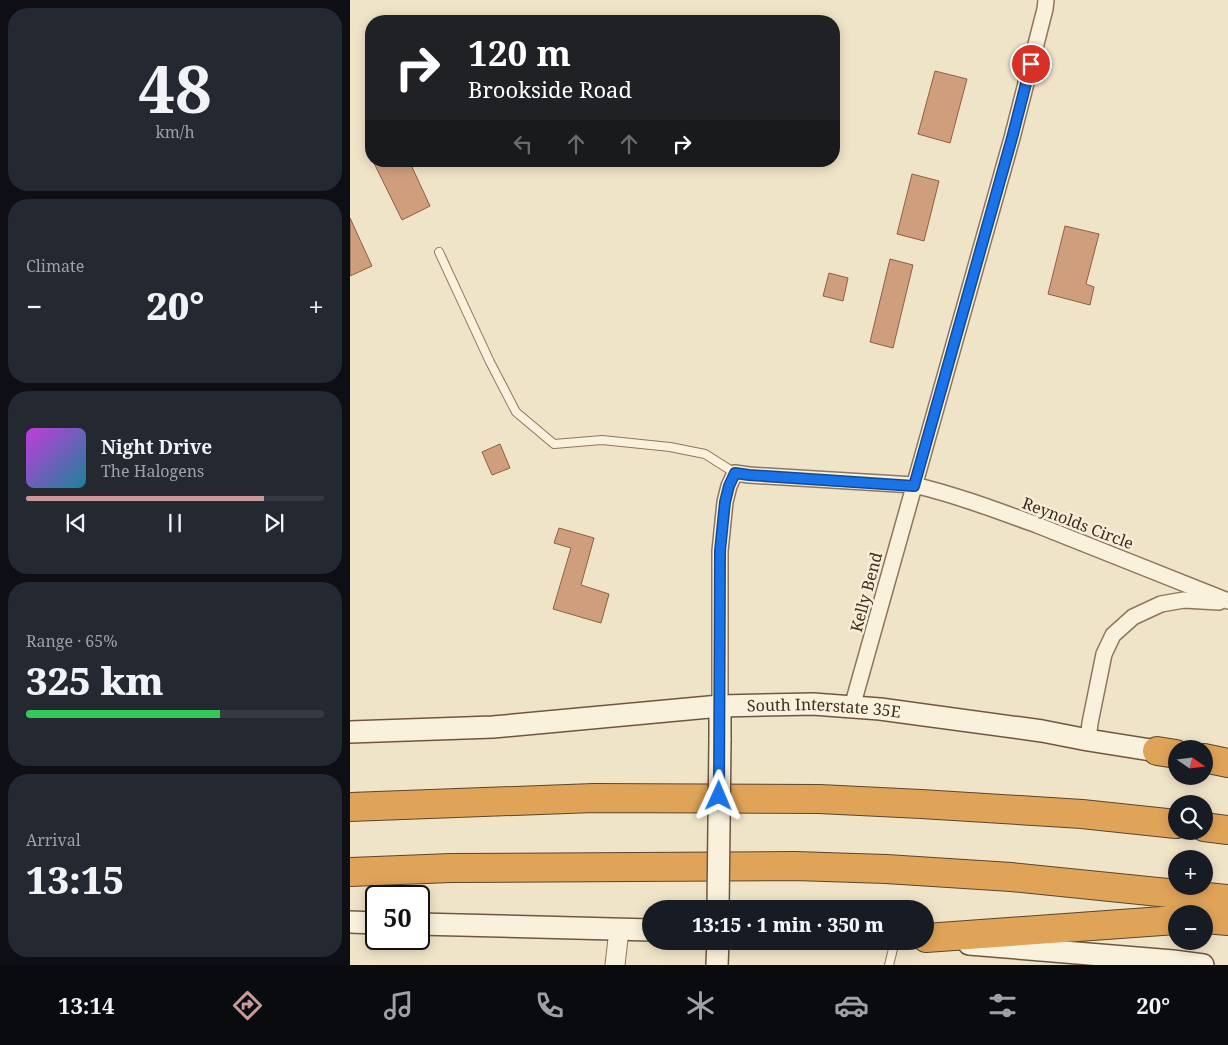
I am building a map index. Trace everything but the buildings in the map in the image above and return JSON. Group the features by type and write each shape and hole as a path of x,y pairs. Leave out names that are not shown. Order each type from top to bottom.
{"highway":[{"path":"1213,760 1228,762"},
{"path":"350,807 594,798 819,799 1054,812 1168,823"},
{"path":"1213,828 1228,830"},
{"path":"350,872 461,868 794,866 886,868 1011,877 1228,899"},
{"path":"1213,920 1228,920"},
{"path":"934,938 1168,921"}],"main road":[{"name":"South Interstate 35E","path":"350,732 493,727 720,706 813,704 880,709 1042,731 1168,752"},
{"path":"718,900 720,706"},
{"path":"1213,751 1228,751"},
{"path":"350,922 365,922"},
{"path":"430,924 642,930"},
{"path":"934,940 1202,965"}],"street":[{"name":"Kelly Bend","path":"852,707 1012,138 1046,0"},
{"name":"Reynolds Circle","path":"735,473 914,486 937,491 1004,513 1228,602"},
{"path":"720,706 720,551 725,502 735,473"},
{"name":"Reynolds Circle","path":"1088,740 1104,654 1113,635 1133,617 1161,604 1184,600 1228,602"},
{"path":"615,965 619,930"}],"lane":[{"path":"438,252 516,412 554,444 602,440 670,447 705,454 735,473"},
{"path":"889,965 893,950"}],"route":[{"path":"719,796 720,551 725,502 729,486 735,473 914,486 1031,64"}]}
